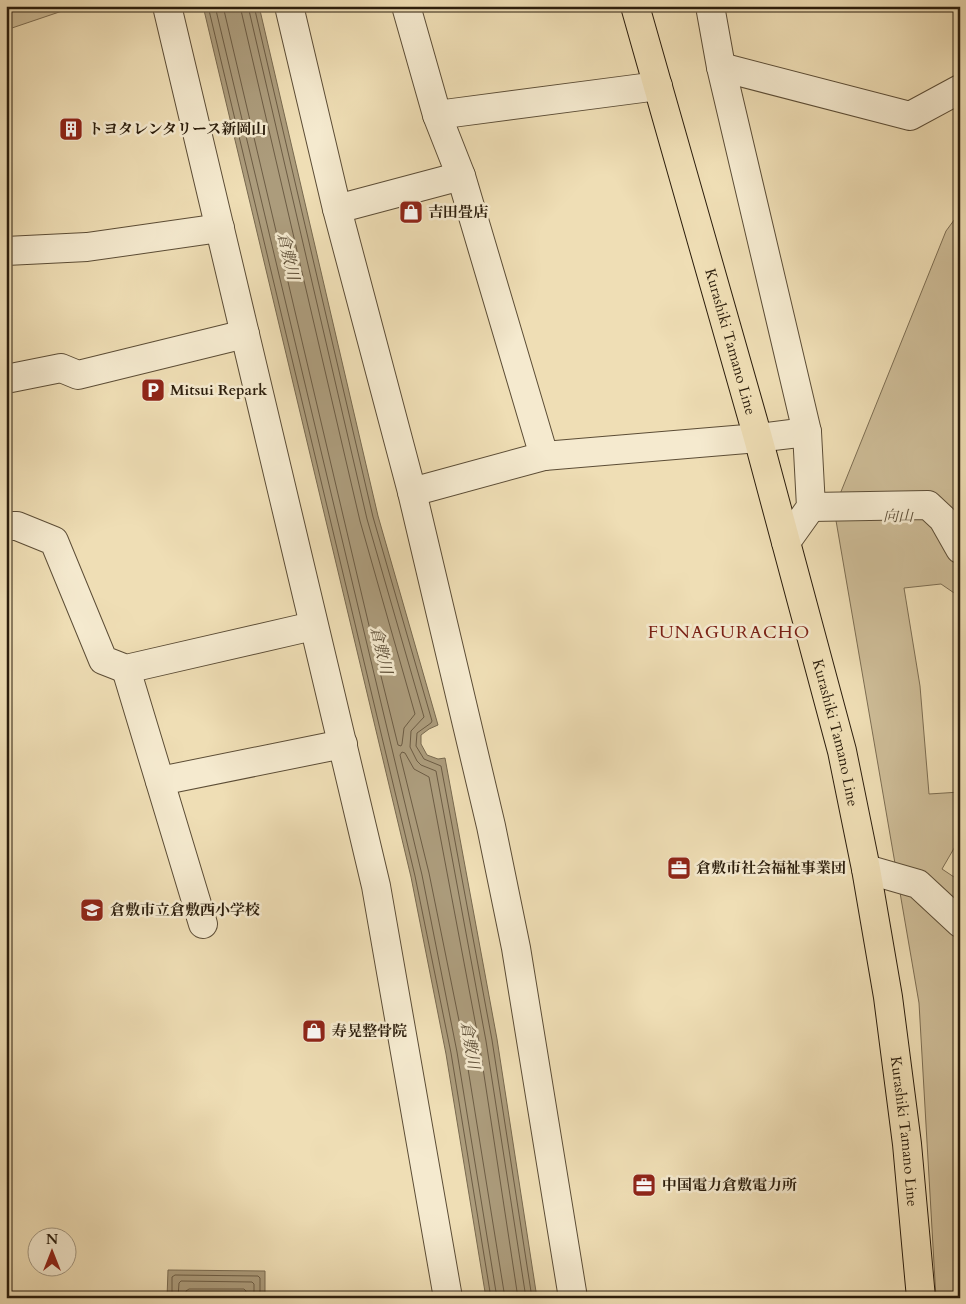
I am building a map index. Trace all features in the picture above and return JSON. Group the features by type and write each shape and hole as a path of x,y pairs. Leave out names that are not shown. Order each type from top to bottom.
{"main road":[{"name":"Kurashiki Tamano Line","path":"635,6 758,438 842,751 866,870 888,997 906,1134 921,1298"}],"street":[{"path":"167,6 376,886 448,1298"},
{"path":"289,6 336,209 412,492 491,826 516,948 572,1298"},
{"path":"406,6 437,115 461,176 544,456"},
{"path":"710,6 721,67 807,432 811,507 786,542"},
{"path":"721,67 910,116 960,89"},
{"path":"437,115 658,86"},
{"path":"336,209 461,176"},
{"path":"6,251 87,247 220,228"},
{"path":"6,379 61,368 78,375 245,334"},
{"path":"412,492 544,456 758,438 807,432"},
{"path":"811,507 928,505 943,519 960,549"},
{"path":"6,526 17,526 54,541 102,660 126,668 313,626"},
{"path":"126,668 203,924"},
{"path":"160,781 343,744"},
{"path":"866,870 918,884 960,923"}],"green space":[{"path":"6,6 77,6 6,30"},
{"name":"向山","path":"960,212 960,597 941,584 904,588 920,686 929,794 960,792 960,838 942,869 960,881 960,1298 936,1298 919,1003 834,509 946,231"}],"water":[{"name":"倉敷川","path":"203,6 259,6 378,516 438,725 421,735 421,744 427,755 438,759 445,758 497,1039 537,1298 486,1298 446,1054 411,877"},
{"path":"168,1270 265,1271 265,1298 167,1298"}],"place":[{"name":"トヨタレンタリース新岡山","path":"71,129"},
{"name":"吉田畳店","path":"411,212"},
{"name":"Mitsui Repark","path":"153,390"},
{"name":"倉敷市社会福祉事業団","path":"679,868"},
{"name":"倉敷市立倉敷西小学校","path":"92,910"},
{"name":"寿晃整骨院","path":"314,1031"},
{"name":"中国電力倉敷電力所","path":"644,1185"}],"district":[{"name":"FUNAGURACHO","path":"729,632"}]}
